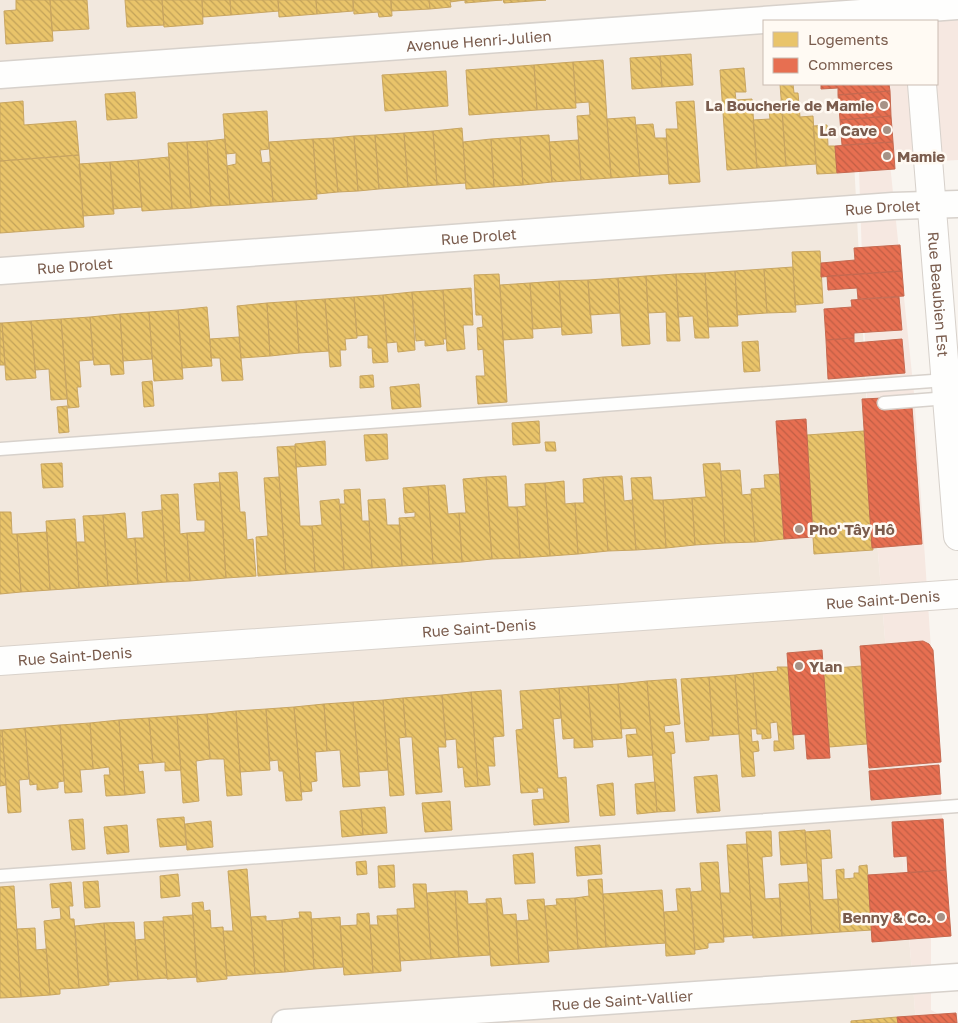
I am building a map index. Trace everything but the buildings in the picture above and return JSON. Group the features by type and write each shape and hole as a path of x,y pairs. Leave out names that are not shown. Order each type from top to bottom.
{"main road":[{"name":"Rue Beaubien Est","path":"922,85 958,536"},
{"name":"Rue Saint-Denis","path":"0,661 958,594"}],"street":[{"name":"Avenue Henri-Julien","path":"775,20 958,6"},
{"name":"Avenue Henri-Julien","path":"0,75 763,21"},
{"name":"Rue Drolet","path":"0,271 931,204 958,204"},
{"name":"Rue de Saint-Vallier","path":"285,1023 958,977"}],"lane":[{"path":"884,403 947,389"},
{"path":"0,449 947,389"},
{"path":"0,876 958,806"}],"shaded area":[{"path":"0,0 846,0 847,20 763,20 763,85 850,85 868,429 916,1023 0,1023"},
{"path":"853,0 958,0 958,160 890,164 914,393 950,935 931,938 931,1010 950,1020 916,1023 868,429 856,85 938,85 938,20 854,20"}],"place":[{"name":"La Boucherie de Mamie","path":"884,105"},
{"name":"La Cave","path":"887,130"},
{"name":"Mamie","path":"887,156"},
{"name":"Pho' Tây Hô","path":"799,529"},
{"name":"Ylan","path":"799,666"},
{"name":"Benny & Co.","path":"941,917"}]}
